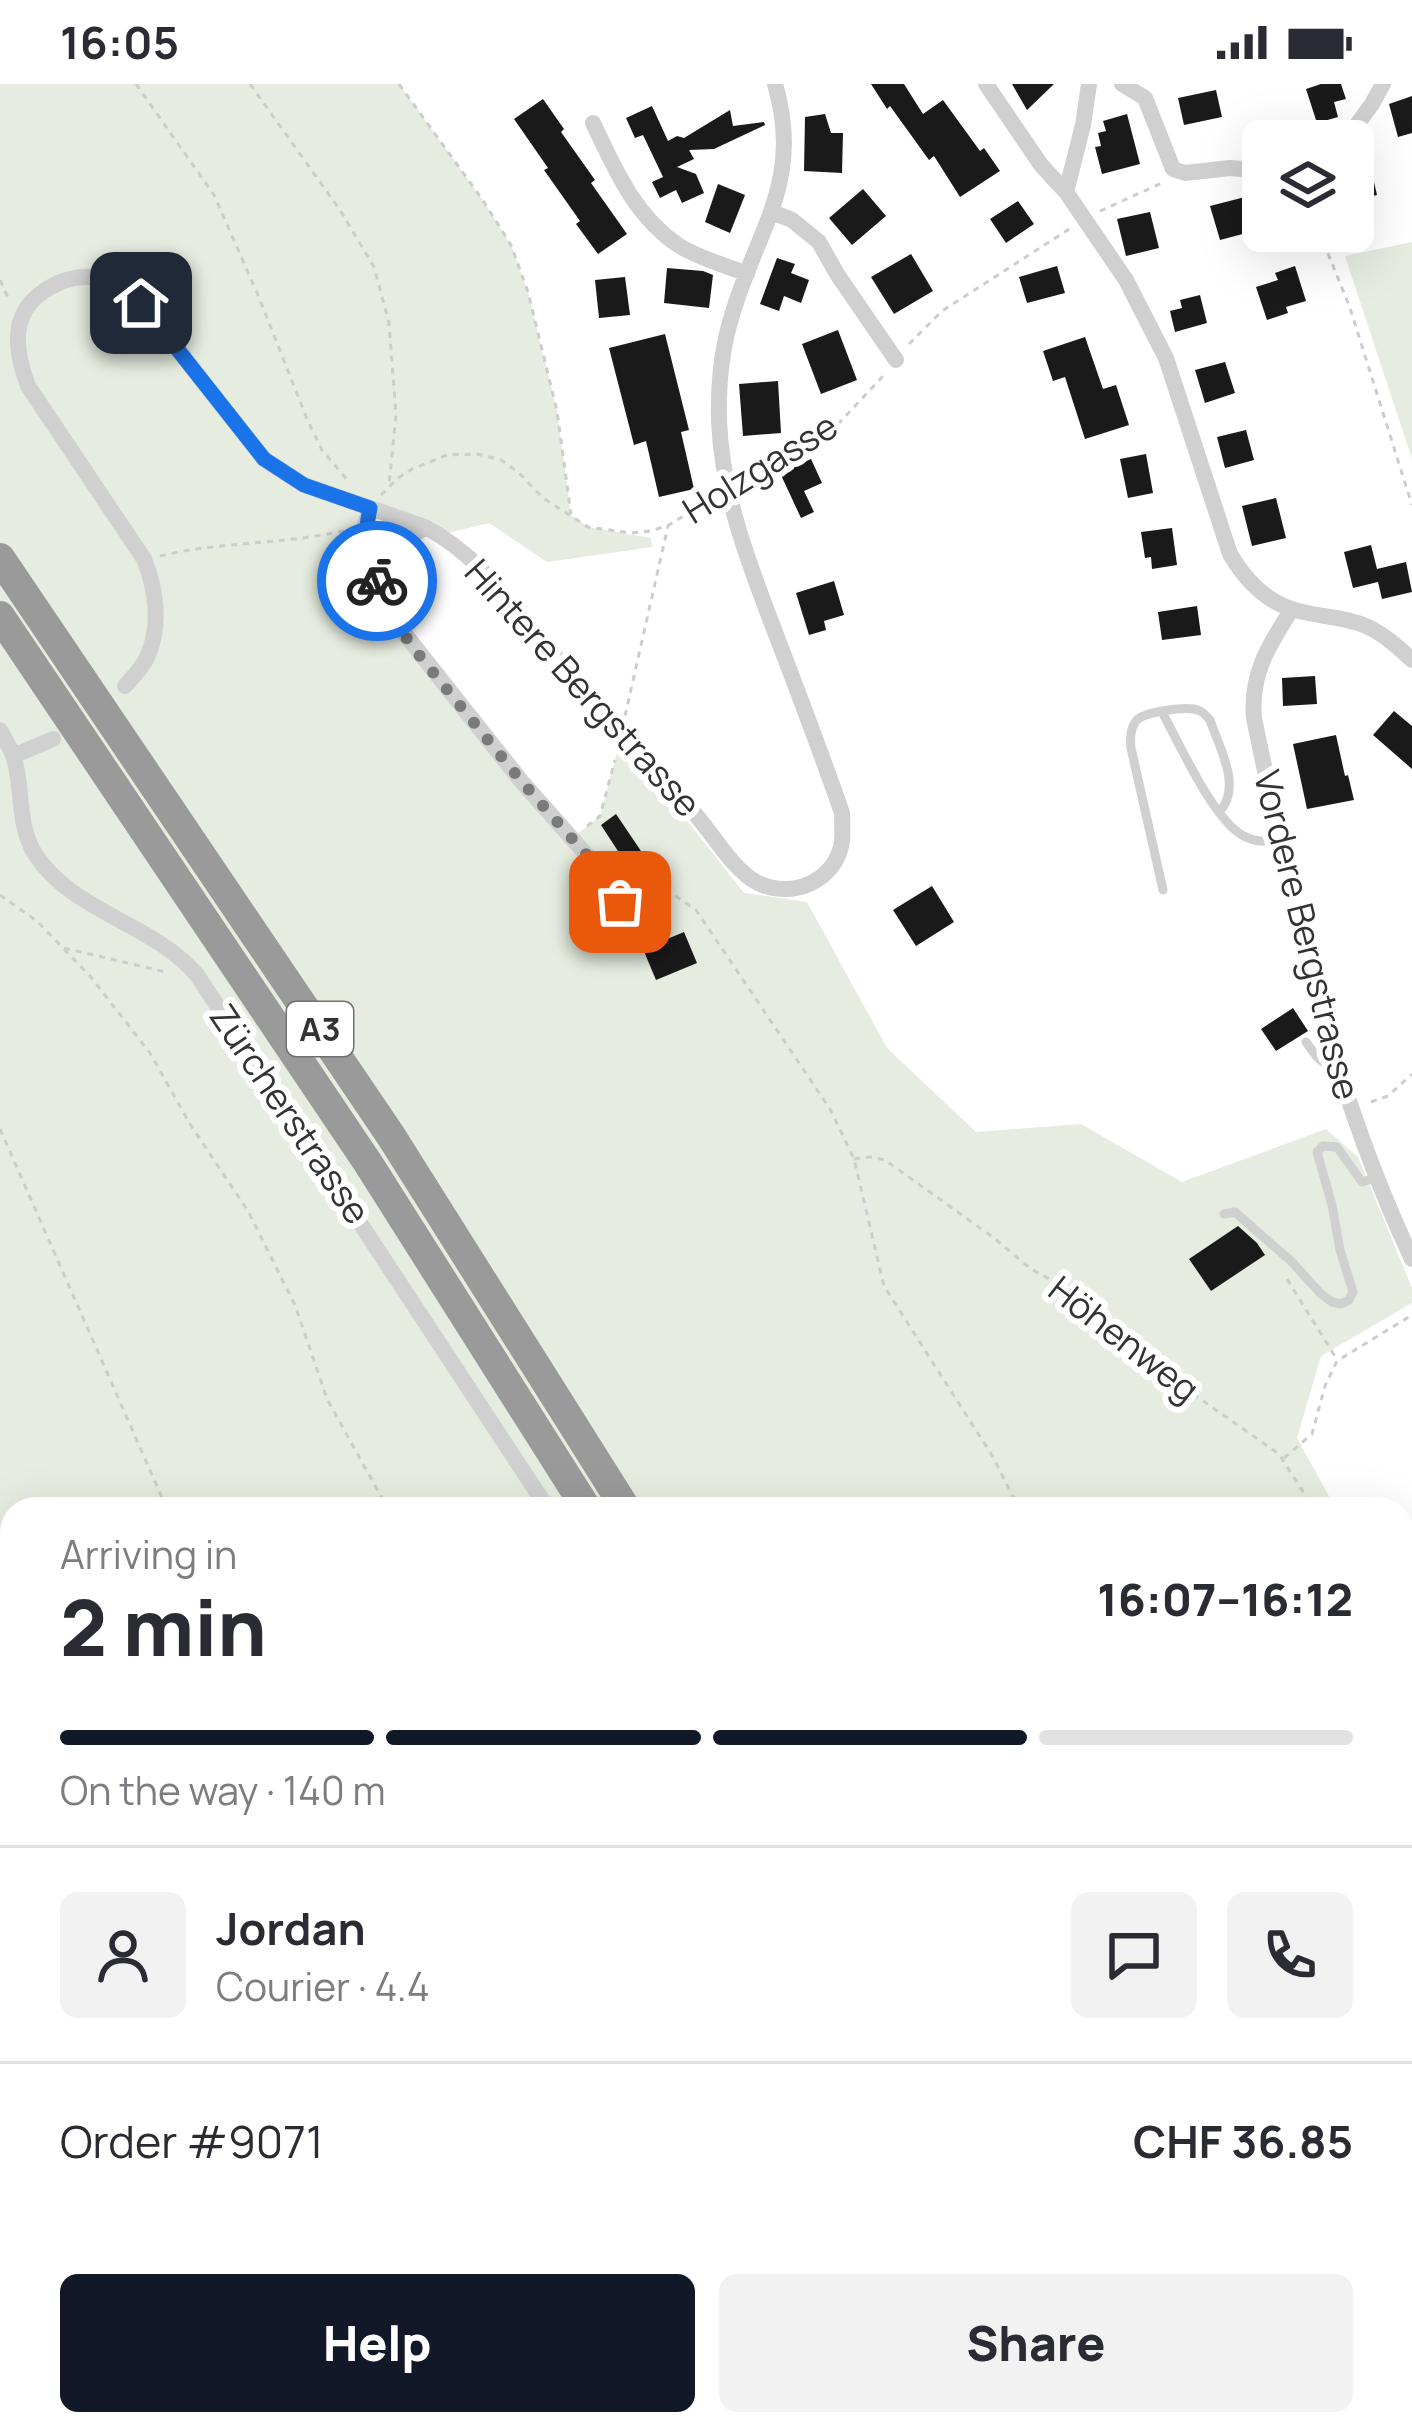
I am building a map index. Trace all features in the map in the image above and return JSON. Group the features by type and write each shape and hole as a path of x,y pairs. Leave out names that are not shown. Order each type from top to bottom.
{"highway":[{"name":"A3","path":"0,558 391,1136 618,1497"},
{"name":"A3","path":"0,616 368,1163 578,1497"}],"street":[{"name":"Hintere Bergstrasse","path":"125,686 148,658 156,624 152,580 145,560 28,386 16,354 18,323 31,300 58,281 90,277 116,286 141,303 264,459 368,517 425,527 473,561 621,737 759,884 796,889 831,870 842,844 842,813 726,488 719,419 732,314 772,212 784,161 786,135 775,84"},
{"path":"986,84 1126,280 1166,358 1230,554 1243,576 1292,609 1365,626 1412,660"},
{"path":"1066,192 1090,84"},
{"path":"1122,84 1145,98 1173,169 1242,169"},
{"path":"1360,120 1383,84"},
{"path":"593,123 626,191 648,221 681,247 747,274"},
{"path":"772,212 792,220 819,242 896,360"},
{"path":"368,517 371,566 396,623 522,782 607,878 632,927"},
{"path":"371,566 425,527"},
{"name":"Vordere Bergstrasse","path":"1292,609 1256,675 1254,718 1298,928 1336,1065 1375,1178 1412,1258"},
{"name":"Zürcherstrasse","path":"0,730 13,756 23,823 45,868 71,891 163,944 197,975 540,1497"},
{"path":"13,756 53,739"}],"lane":[{"path":"1162,712 1231,827 1246,838 1280,841"},
{"path":"1163,890 1131,748 1137,719 1162,712 1203,712 1210,720 1230,783 1227,804 1219,812"},
{"path":"1306,1042 1322,1063 1336,1065"},
{"path":"1223,1214 1235,1212 1321,1294 1341,1304 1353,1292 1317,1152 1323,1146 1337,1147 1362,1182 1375,1178"}],"path":[{"path":"136,84 214,195 322,451 349,482"},
{"path":"250,84 340,210 374,267 388,323 396,415 388,486"},
{"path":"399,84 511,245 557,411 571,515"},
{"name":"Holzgasse","path":"368,517 388,486 412,469 447,455 477,454 502,460 543,498 588,527 631,533 668,524 805,447 840,422 942,311 1084,219 1185,172"},
{"path":"1327,252 1412,505"},
{"path":"145,560 196,547 316,537 368,517"},
{"path":"600,816 668,524"},
{"path":"607,878 664,888 696,910 830,1109 854,1159 884,1286 993,1457 1013,1497"},
{"path":"0,895 37,922 90,976 150,1053 190,1124 248,1210 295,1305 327,1399 381,1497"},
{"path":"62,948 176,975 197,975"},
{"path":"1346,1098 1368,1102 1388,1096 1412,1074"},
{"path":"0,1129 162,1497"},
{"name":"Höhenweg","path":"854,1159 885,1160 1030,1269 1109,1319 1149,1363 1280,1454 1306,1497"},
{"path":"1279,1266 1337,1361"},
{"path":"1282,1459 1312,1434 1337,1361 1412,1315"}],"shaded area":[{"path":"0,84 399,84 511,245 528,292 557,411 571,515 588,527 651,538 652,547 547,562 489,523 440,535 371,509 381,592 573,837 600,816 621,737 744,893 807,902 887,1048 976,1132 1081,1124 1182,1182 1326,1129 1358,1157 1412,1288 1412,1303 1321,1356 1297,1438 1329,1497 0,1497"},
{"path":"1412,242 1412,459 1345,256"}],"building":[{"path":"871,84 904,84 923,114 943,100 1000,171 960,197 934,156 929,160"},
{"path":"1012,84 1054,84 1027,110"},
{"path":"1341,84 1346,99 1334,102 1338,117 1316,120 1306,89"},
{"path":"1216,90 1222,117 1184,125 1178,98"},
{"path":"1412,96 1412,133 1398,137 1389,104"},
{"path":"543,99 595,180 591,183 627,234 598,254 514,119"},
{"path":"652,106 668,141 684,138 730,110 733,126 765,125 714,149 689,150 694,159 677,167 696,174 704,193 682,203 676,190 660,198 652,182 663,177 643,135 635,138 626,118"},
{"path":"825,114 831,133 843,133 842,173 804,171 805,117"},
{"path":"1127,114 1140,164 1102,174 1095,147 1101,146 1098,133 1106,131 1103,121"},
{"path":"718,184 745,195 730,233 705,222"},
{"path":"863,189 886,216 852,245 829,218"},
{"path":"1242,198 1242,234 1220,240 1210,206"},
{"path":"1018,201 1034,224 1006,243 990,219"},
{"path":"1150,212 1159,248 1126,256 1117,219"},
{"path":"911,254 933,291 894,314 871,277"},
{"path":"777,258 795,264 791,273 809,280 801,303 784,296 779,311 760,304"},
{"path":"1057,266 1065,293 1027,303 1019,277"},
{"path":"1295,266 1306,301 1267,320 1256,287 1278,280 1275,273"},
{"path":"667,268 713,275 709,308 664,303"},
{"path":"625,277 630,315 599,318 595,280"},
{"path":"1200,295 1207,323 1175,332 1170,311 1182,308 1180,300"},
{"path":"838,330 857,380 821,394 802,344"},
{"path":"665,334 689,430 681,432 694,489 659,497 646,441 634,445 609,348"},
{"path":"1085,337 1103,389 1116,385 1129,425 1085,439 1065,377 1053,381 1043,351"},
{"path":"1225,362 1235,393 1205,403 1195,370"},
{"path":"778,381 781,433 743,436 739,384"},
{"path":"1246,430 1254,460 1225,468 1217,437"},
{"path":"1146,454 1153,493 1128,498 1120,459"},
{"path":"811,459 822,483 804,491 814,512 801,518 780,473"},
{"path":"1276,498 1286,538 1252,546 1242,506"},
{"path":"1172,528 1177,565 1152,569 1141,532"},
{"path":"1371,545 1377,569 1406,562 1412,592 1382,599 1378,582 1353,588 1344,552"},
{"path":"834,581 844,615 824,621 826,630 809,635 796,593"},
{"path":"1197,606 1201,635 1162,640 1158,612"},
{"path":"1315,676 1317,704 1283,706 1282,678"},
{"path":"1394,711 1412,726 1412,769 1373,735"},
{"path":"1336,735 1354,800 1307,809 1293,744"},
{"path":"616,814 643,854 627,865 601,825"},
{"path":"932,886 954,922 916,946 893,910"},
{"path":"684,932 697,963 656,980 643,949"},
{"path":"1293,1008 1308,1031 1276,1051 1261,1029"},
{"path":"1238,1226 1265,1255 1211,1291 1189,1259"}],"way so far":[{"path":"377,581 396,623 415,650 607,878 620,902"}],"route":[{"path":"141,303 264,459 304,485 370,508 365,525 377,581"}]}
